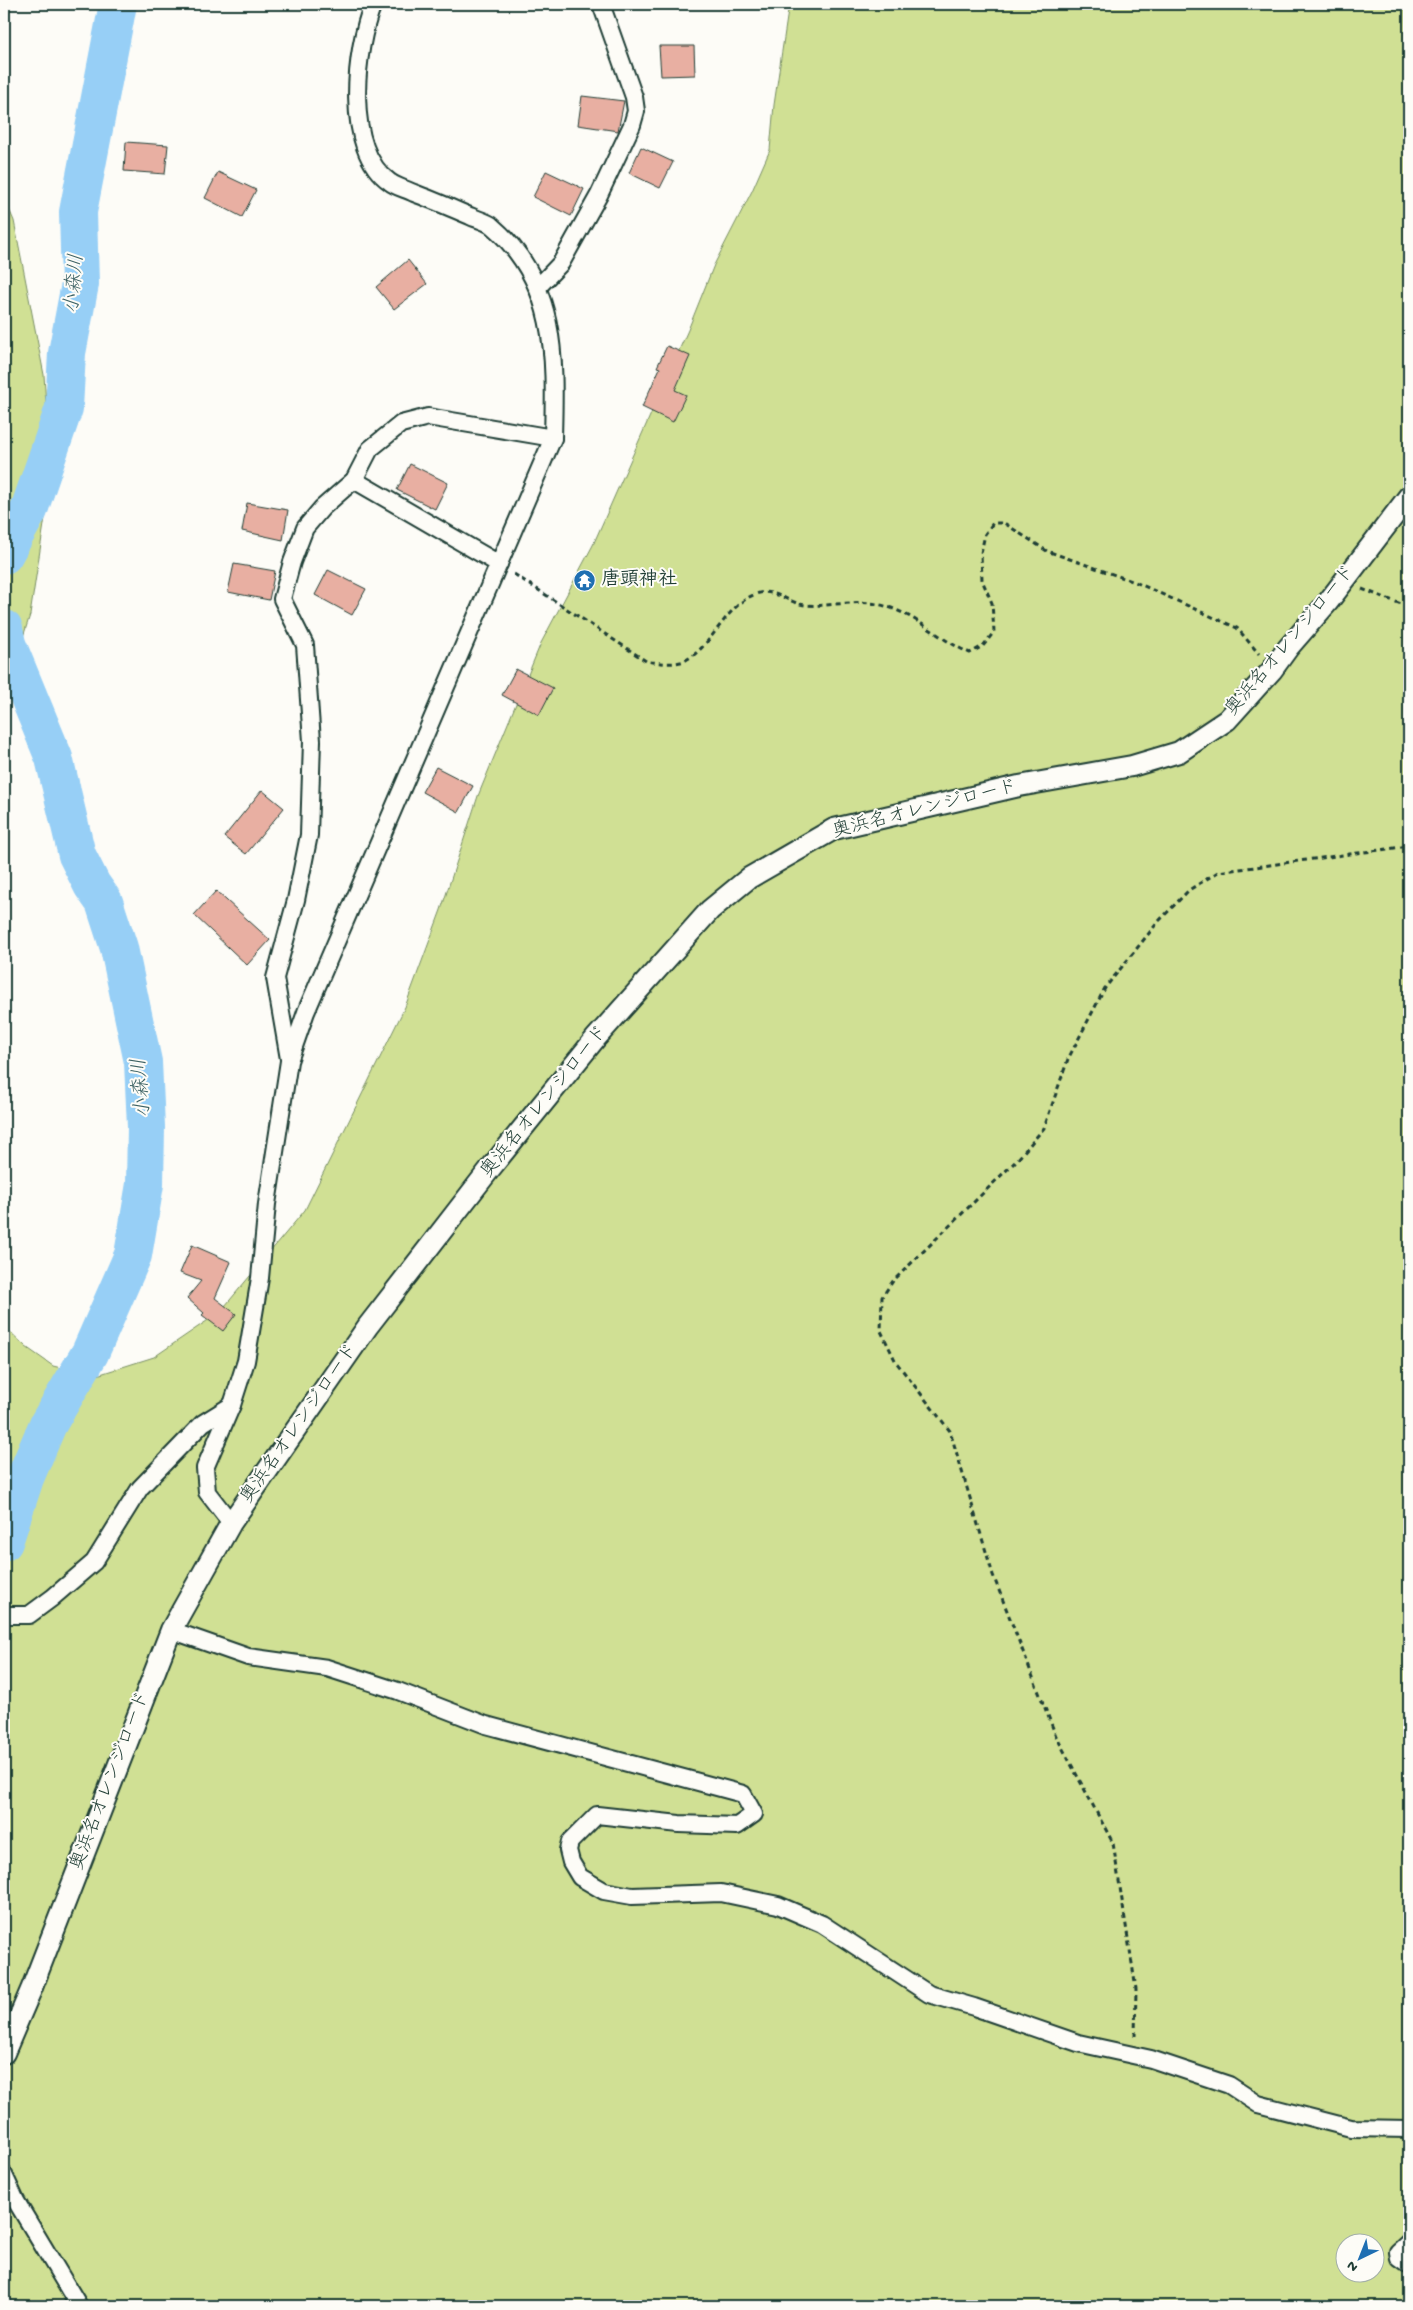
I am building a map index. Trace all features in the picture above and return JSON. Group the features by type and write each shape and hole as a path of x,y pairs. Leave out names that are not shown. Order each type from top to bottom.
{"street":[{"path":"231,1523 207,1492 205,1468 232,1405 246,1361 257,1296 272,1169 289,1061 306,1012 552,438 554,382 551,330 538,287 514,250 489,224 390,182 372,164 363,141 358,107 360,52 373,4"},
{"path":"538,287 561,263 600,195 632,125 636,111 634,96 601,4"},
{"path":"289,1061 275,978 296,900 309,835 312,741 305,645 282,599 292,562 305,528 322,508 354,480 370,449 383,436 401,424 428,417 552,438"},
{"path":"354,480 499,564"},
{"name":"奥浜名オレンジロード","path":"4,2053 32,1990 171,1630 231,1523 368,1326 489,1170 595,1040 710,910 750,878 834,829 1019,786 1132,766 1179,752 1227,720 1272,670 1409,496"},
{"path":"4,1615 29,1615 94,1562 140,1488 203,1423 232,1405"},
{"path":"171,1630 248,1657 327,1668 398,1691 486,1725 744,1794 754,1814 737,1826 679,1824 597,1815 570,1842 568,1850 571,1862 580,1877 604,1891 632,1896 721,1893 778,1905 822,1924 929,1994 974,2007 1078,2043 1135,2055 1229,2085 1258,2104 1350,2128 1409,2130"},
{"path":"4,2175 16,2201 79,2306"},
{"path":"1409,2242 1398,2252 1399,2258 1409,2265"}],"path":[{"path":"499,564 646,661 661,663 684,661 710,639 720,623 741,602 756,594 769,592 800,604 876,603 911,616 950,645 970,653 983,646 994,632 992,603 982,580 981,553 985,534 994,523 1004,523 1047,551 1135,582 1237,628 1272,670"},
{"path":"1343,581 1409,607"},
{"path":"1135,2055 1136,1988 1113,1843 1056,1736 994,1575 950,1432 896,1362 882,1331 882,1297 893,1281 1017,1160 1044,1128 1068,1059 1105,988 1158,922 1189,890 1218,872 1409,846"}],"green space":[{"path":"789,4 1409,4 1409,2306 4,2306 4,1326 26,1347 53,1366 94,1376 154,1357 220,1312 305,1210 405,1007 441,910 478,796 541,643 593,545 688,330 714,265 752,191 770,150 774,105"},
{"path":"4,197 14,221 44,375 51,479 30,615 10,678 4,726"}],"building":[{"path":"659,46 694,46 695,75 661,76"},
{"path":"582,96 624,101 618,131 578,125"},
{"path":"126,142 168,145 165,174 124,171"},
{"path":"641,147 673,162 660,188 629,173"},
{"path":"546,171 584,189 571,216 533,197"},
{"path":"218,172 256,190 242,217 205,198"},
{"path":"408,260 427,284 394,309 376,287"},
{"path":"667,346 690,356 675,390 686,395 673,422 642,407 660,368 657,367"},
{"path":"410,464 448,483 435,509 397,490"},
{"path":"247,503 288,510 283,540 242,531"},
{"path":"234,564 275,571 269,600 228,592"},
{"path":"328,570 366,589 352,615 315,595"},
{"path":"516,669 553,688 539,715 502,695"},
{"path":"436,767 473,786 459,812 422,792"},
{"path":"262,790 284,808 246,854 224,837"},
{"path":"216,891 270,940 247,965 194,915"},
{"path":"192,1245 231,1262 215,1298 236,1314 223,1331 202,1315 204,1313 187,1298 201,1281 180,1273"}],"waterway":[{"name":"小森川","path":"4,555 29,510 64,408 67,353 80,284 78,212 118,4"},
{"name":"小森川","path":"4,629 7,644 54,758 77,855 92,885 104,902 119,948 143,1062 146,1127 145,1184 133,1255 90,1353 48,1424 25,1478 4,1542"},
{"path":"4,2298 14,2306"}],"place":[{"name":"唐頭神社","path":"585,580"}]}
